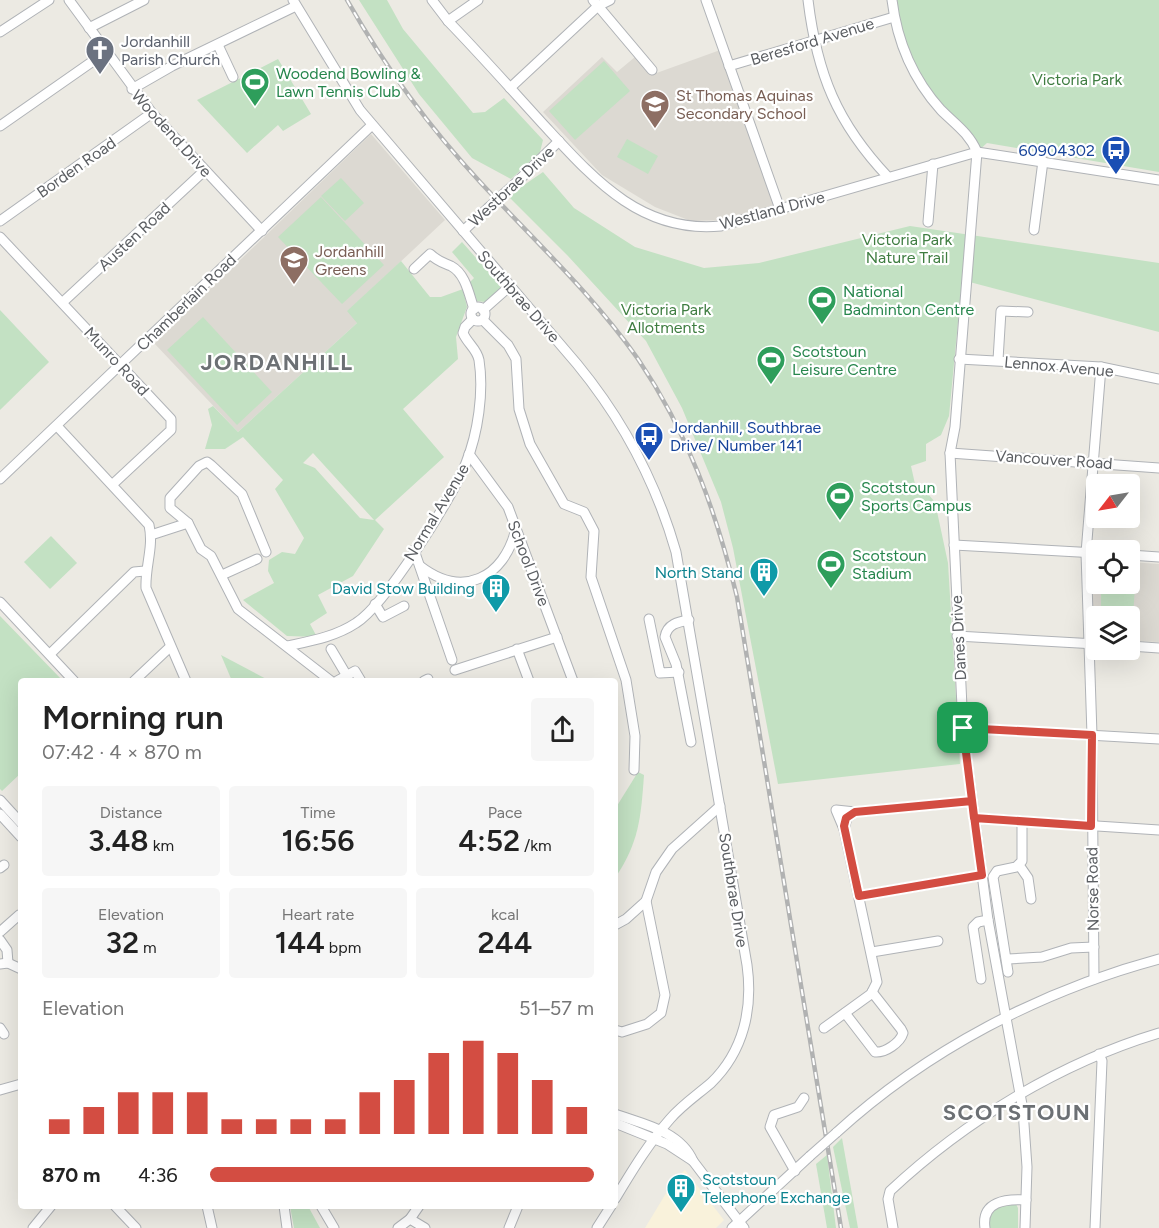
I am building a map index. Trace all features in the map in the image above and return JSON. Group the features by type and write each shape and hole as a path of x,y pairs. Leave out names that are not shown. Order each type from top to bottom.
{"street":[{"path":"0,32 49,0"},
{"name":"Woodend Drive","path":"69,0 132,89 152,113 262,231"},
{"path":"89,28 144,0"},
{"name":"Westland Drive","path":"432,0 448,21 559,141 610,192 632,206 679,224 721,226 977,152 1159,180"},
{"path":"448,21 478,0"},
{"path":"510,88 596,3 610,0"},
{"path":"706,0 780,209"},
{"path":"808,0 813,41 820,69 843,119 861,147 888,177"},
{"path":"892,0 901,44 913,71 942,111 971,137 977,152"},
{"path":"132,89 294,3"},
{"name":"Southbrae Drive","path":"294,3 348,93 372,125 593,384 631,440 666,519 680,568 749,983 748,1011 741,1037 725,1066 657,1134 618,1194"},
{"path":"596,3 652,70"},
{"name":"Beresford Avenue","path":"729,66 894,16"},
{"path":"218,45 233,77"},
{"path":"0,126 106,52"},
{"name":"Borden Road","path":"0,221 152,113"},
{"name":"Chamberlain Road","path":"0,479 372,125"},
{"name":"Westbrae Drive","path":"463,231 559,141"},
{"name":"Danes Drive","path":"977,152 969,225 955,427 950,453 957,636 963,728 988,920 1021,1094 1026,1146 1025,1228"},
{"path":"1034,230 1043,161"},
{"path":"928,222 933,164"},
{"name":"Austen Road","path":"63,302 204,171"},
{"name":"Munro Road","path":"0,237 171,419 171,430 113,484"},
{"name":"Normal Avenue","path":"287,646 330,636 355,624 375,604 414,550 460,477 470,454 479,402 479,363 477,354 463,333 465,327 478,314 464,280 453,267 439,262 430,254 414,269"},
{"path":"510,286 478,314 507,345 516,359 519,409 530,444 564,504 584,512 594,531 591,578 626,680 635,736 634,770"},
{"path":"998,360 1001,311 1028,312"},
{"name":"Lennox Avenue","path":"959,359 1101,367 1159,379"},
{"name":"Norse Road","path":"1087,540 1101,367"},
{"path":"57,426 144,516 152,543 145,571 146,588 185,678"},
{"name":"Vancouver Road","path":"950,453 1159,468"},
{"name":"School Drive","path":"470,454 508,507 572,678"},
{"path":"266,552 242,494 207,462 199,466 169,501 170,508 188,523 201,549 216,562 238,609 327,678"},
{"path":"151,535 165,533 188,523"},
{"path":"420,566 443,580 474,581 489,573 507,556 516,529"},
{"path":"954,545 1086,553"},
{"path":"414,550 452,660"},
{"path":"1140,556 1159,557"},
{"path":"222,575 257,559"},
{"path":"50,654 134,572 145,571"},
{"path":"0,602 71,678"},
{"path":"375,604 383,617 404,606"},
{"path":"649,619 660,674 679,672"},
{"path":"689,620 673,625 666,632 679,672 691,742"},
{"path":"957,636 1086,644"},
{"path":"454,670 557,637"},
{"path":"137,678 170,647"},
{"path":"1140,647 1159,648"},
{"path":"331,649 347,676"},
{"path":"517,649 529,678"},
{"name":"Norse Road","path":"1093,660 1091,826 1094,979"},
{"path":"343,678 355,672 358,678"},
{"path":"963,728 1159,739"},
{"path":"0,800 18,827"},
{"path":"824,1028 873,992 877,980 844,829 846,818 855,812 972,801"},
{"path":"618,923 646,901 656,872 672,849 695,825 720,806"},
{"path":"0,814 18,828"},
{"path":"974,818 1159,830"},
{"path":"1008,972 1008,958 993,877 997,871 1019,865 1024,856 1022,821"},
{"path":"1019,865 1028,878 1031,899"},
{"path":"859,896 982,875"},
{"path":"618,1031 622,1032 647,1024 661,1013 665,995 646,901"},
{"path":"0,932 18,916"},
{"path":"981,979 972,927 976,923 988,920"},
{"path":"0,940 7,950 4,963"},
{"path":"872,952 938,941"},
{"path":"1008,958 1042,957 1071,948 1094,947"},
{"path":"618,1115 687,1148 693,1161 738,1226 810,1156 912,1072 1006,1017 1094,979 1159,959"},
{"path":"967,963 978,961"},
{"path":"844,1013 875,1052 884,1052 900,1040 903,1034 873,992"},
{"path":"893,1228 888,1199 890,1191 969,1129 1021,1094 1099,1054 1159,1033"},
{"path":"1095,1228 1102,1061 1099,1054"},
{"path":"0,1090 18,1085"},
{"path":"795,1171 770,1128 774,1115 798,1107 804,1098"},
{"path":"618,1124 657,1134"},
{"path":"985,1228 987,1212 994,1204 1005,1199 1026,1200"},
{"path":"36,1227 49,1209"},
{"path":"118,1209 136,1228"},
{"path":"208,1209 212,1228"},
{"path":"284,1209 287,1228"},
{"path":"318,1209 328,1228"},
{"path":"323,1209 334,1228"},
{"path":"399,1228 410,1219 417,1209"},
{"path":"509,1228 517,1209"},
{"path":"597,1228 608,1209"},
{"path":"410,1219 425,1228"}],"shaded area":[{"name":"St Thomas Aquinas Secondary School","path":"723,49 777,204 727,220 691,221 655,207 602,175 543,112 602,57 617,72 635,57 651,75"},
{"name":"Jordanhill Greens","path":"371,134 445,220 348,311 358,322 238,432 154,343"},
{"path":"1140,563 1159,564 1159,642 1140,641 1140,606 1092,606 1093,594 1140,594"},
{"path":"685,1170 724,1220 716,1228 645,1228 674,1180"}],"green space":[{"path":"359,0 387,0 403,29 473,113 485,112 504,98 543,140 540,152 511,179 472,158 419,94"},
{"name":"Victoria Park","path":"892,0 1159,0 1159,172 987,143 977,152 913,71"},
{"name":"Woodend Bowling & Lawn Tennis Club","path":"278,59 311,114 283,131 278,125 247,153 197,100"},
{"path":"604,61 630,91 575,140 549,111"},
{"path":"627,139 658,156 648,174 617,157"},
{"name":"Scotstoun Sports Campus","path":"543,172 574,208 635,247 704,268 759,263 910,226 1159,263 1159,332 962,280 949,416 941,435 926,444 926,461 911,466 917,493 928,494 935,502 948,563 960,764 778,784 733,548 721,502 682,408 646,341 568,256 508,196"},
{"path":"341,178 364,203 345,221 321,196"},
{"path":"321,197 384,265 342,304 278,237"},
{"path":"462,242 500,285 500,290 485,302 476,301 470,282 474,278 452,252"},
{"name":"Jordanhill Greens","path":"401,261 430,297 441,297 463,289 467,307 456,337 458,359 403,409 444,457 375,520 384,529 353,576 318,595 327,613 310,624 317,637 287,636 243,600 274,583 268,571 269,560 282,552 295,554 304,538 275,489 283,480 243,437 225,449 205,449 212,425 208,409 213,406 238,432 357,323 347,311","holes":["313,453 374,520 360,518 315,468 303,463"]},
{"path":"0,310 49,362 0,410"},
{"path":"203,317 272,392 237,425 167,350"},
{"path":"51,536 77,563 50,589 24,562"},
{"path":"1101,594 1134,594 1134,606 1101,606"},
{"path":"0,616 60,678 18,678 18,776 2,791 0,789"},
{"path":"221,655 264,678 231,678"},
{"path":"638,772 644,775 642,804 634,841 618,873 618,804"},
{"path":"842,1138 858,1228 850,1228 833,1147"},
{"path":"827,1155 836,1228 827,1228 816,1164"},
{"path":"1016,1204 1018,1228 988,1228 988,1218 998,1205"},
{"path":"291,1209 310,1209 320,1228 294,1228"}],"railway":[{"path":"347,0 392,72 425,118 481,183 563,268 621,335 672,415 698,473 720,534 737,597 841,1228"}],"place":[{"name":"Jordanhill Parish Church","path":"100,76"},
{"name":"Woodend Bowling & Lawn Tennis Club","path":"255,108"},
{"name":"St Thomas Aquinas Secondary School","path":"655,130"},
{"name":"60904302","path":"1116,176"},
{"name":"Jordanhill Greens","path":"294,286"},
{"name":"National Badminton Centre","path":"822,326"},
{"name":"Scotstoun Leisure Centre","path":"771,386"},
{"name":"Jordanhill, Southbrae Drive/ Number 141","path":"649,462"},
{"name":"Scotstoun Sports Campus","path":"840,522"},
{"name":"Scotstoun Stadium","path":"831,590"},
{"name":"North Stand","path":"764,598"},
{"name":"David Stow Building","path":"496,614"},
{"name":"Scotstoun Telephone Exchange","path":"681,1214"}],"district":[{"name":"JORDANHILL","path":"277,362"},
{"name":"SCOTSTOUN","path":"1017,1112"}],"route":[{"path":"963,728 972,801 974,818 982,875 859,896 844,826 846,818 855,812 972,801 974,818 1091,826 1092,735 963,728"}],"park label":[{"name":"Victoria Park Nature Trail","path":"907,248"},
{"name":"Victoria Park Allotments","path":"666,318"}]}
